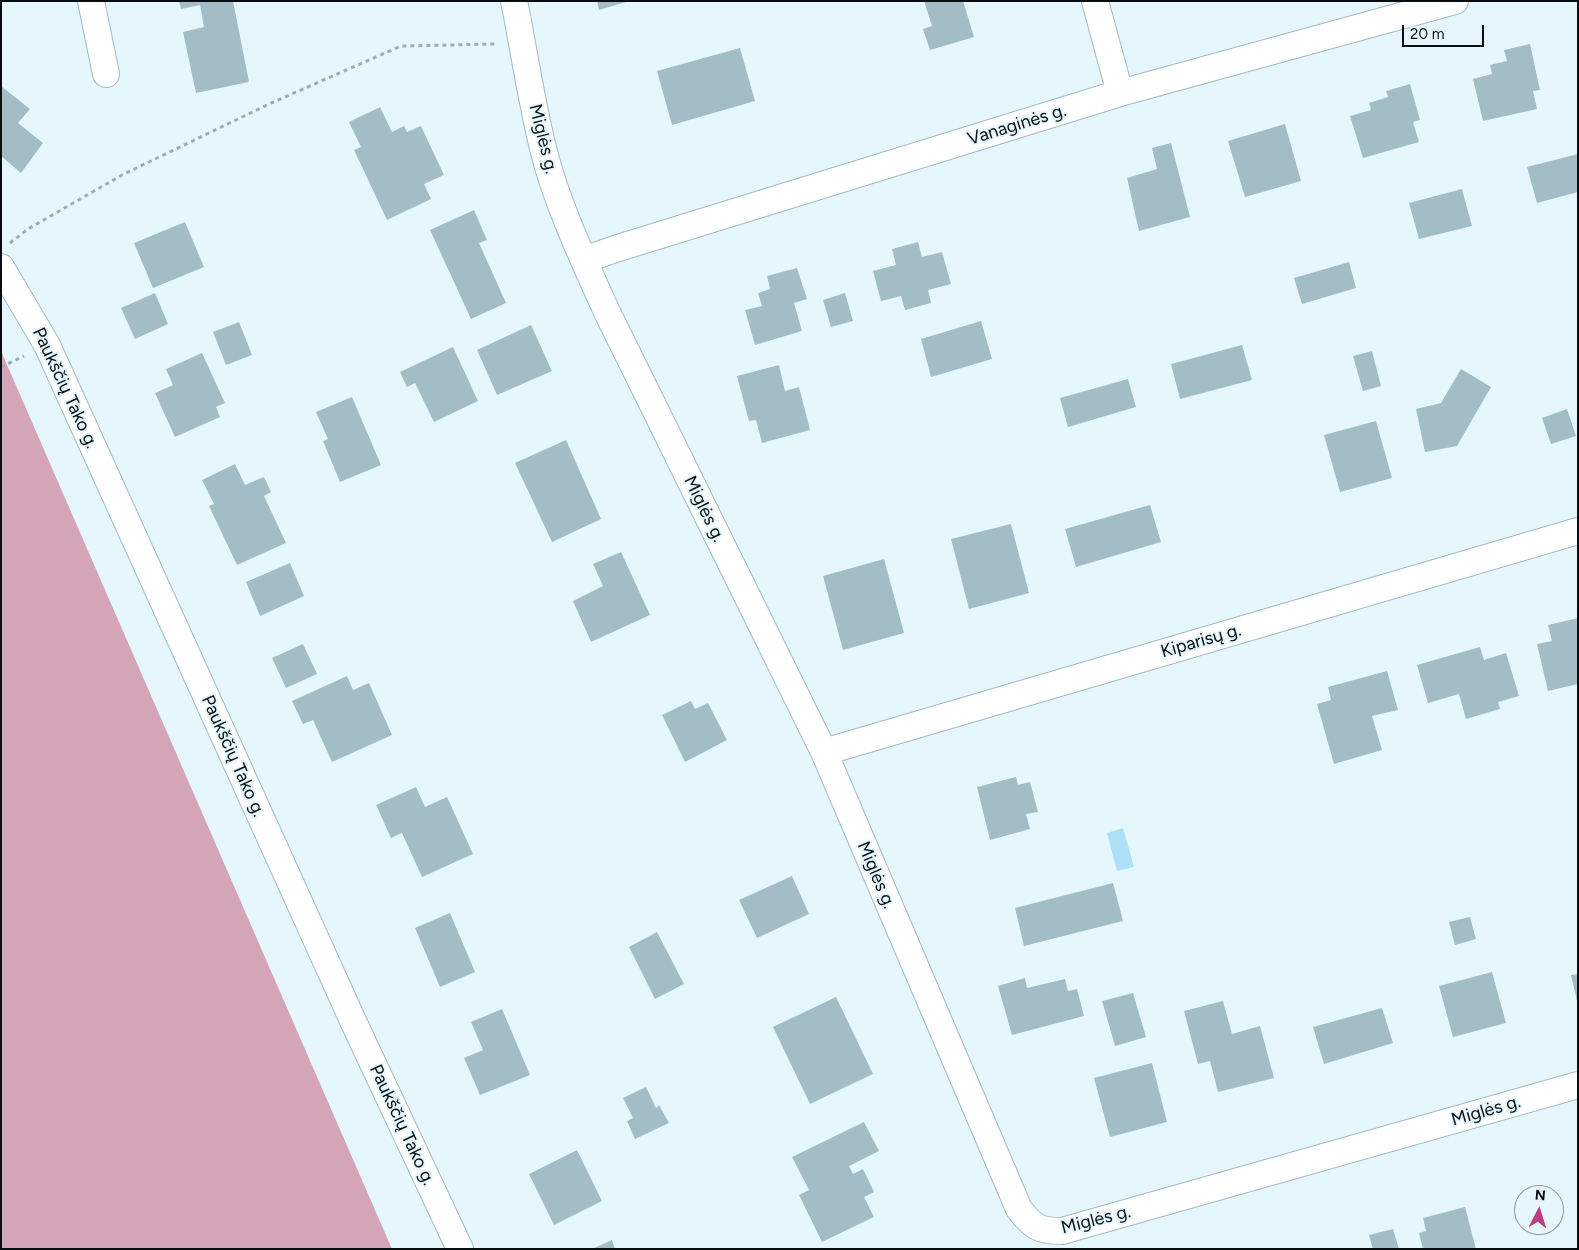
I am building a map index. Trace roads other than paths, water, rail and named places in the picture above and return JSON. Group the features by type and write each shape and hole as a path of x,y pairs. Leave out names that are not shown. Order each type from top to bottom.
{"street":[{"path":"91,1 106,74"},
{"name":"Miglės g.","path":"514,1 543,149 559,198 584,260 607,312 824,752 1019,1209 1030,1224 1045,1231 1062,1231 1578,1085"},
{"path":"1095,1 1120,93"},
{"name":"Vanaginės g.","path":"584,260 1120,93 1454,1"},
{"name":"Paukščių Tako g.","path":"5,255 354,1023 460,1249"},
{"name":"Kiparisų g.","path":"824,752 1578,531"}],"water":[{"path":"1123,828 1134,867 1117,871 1107,833"}]}
